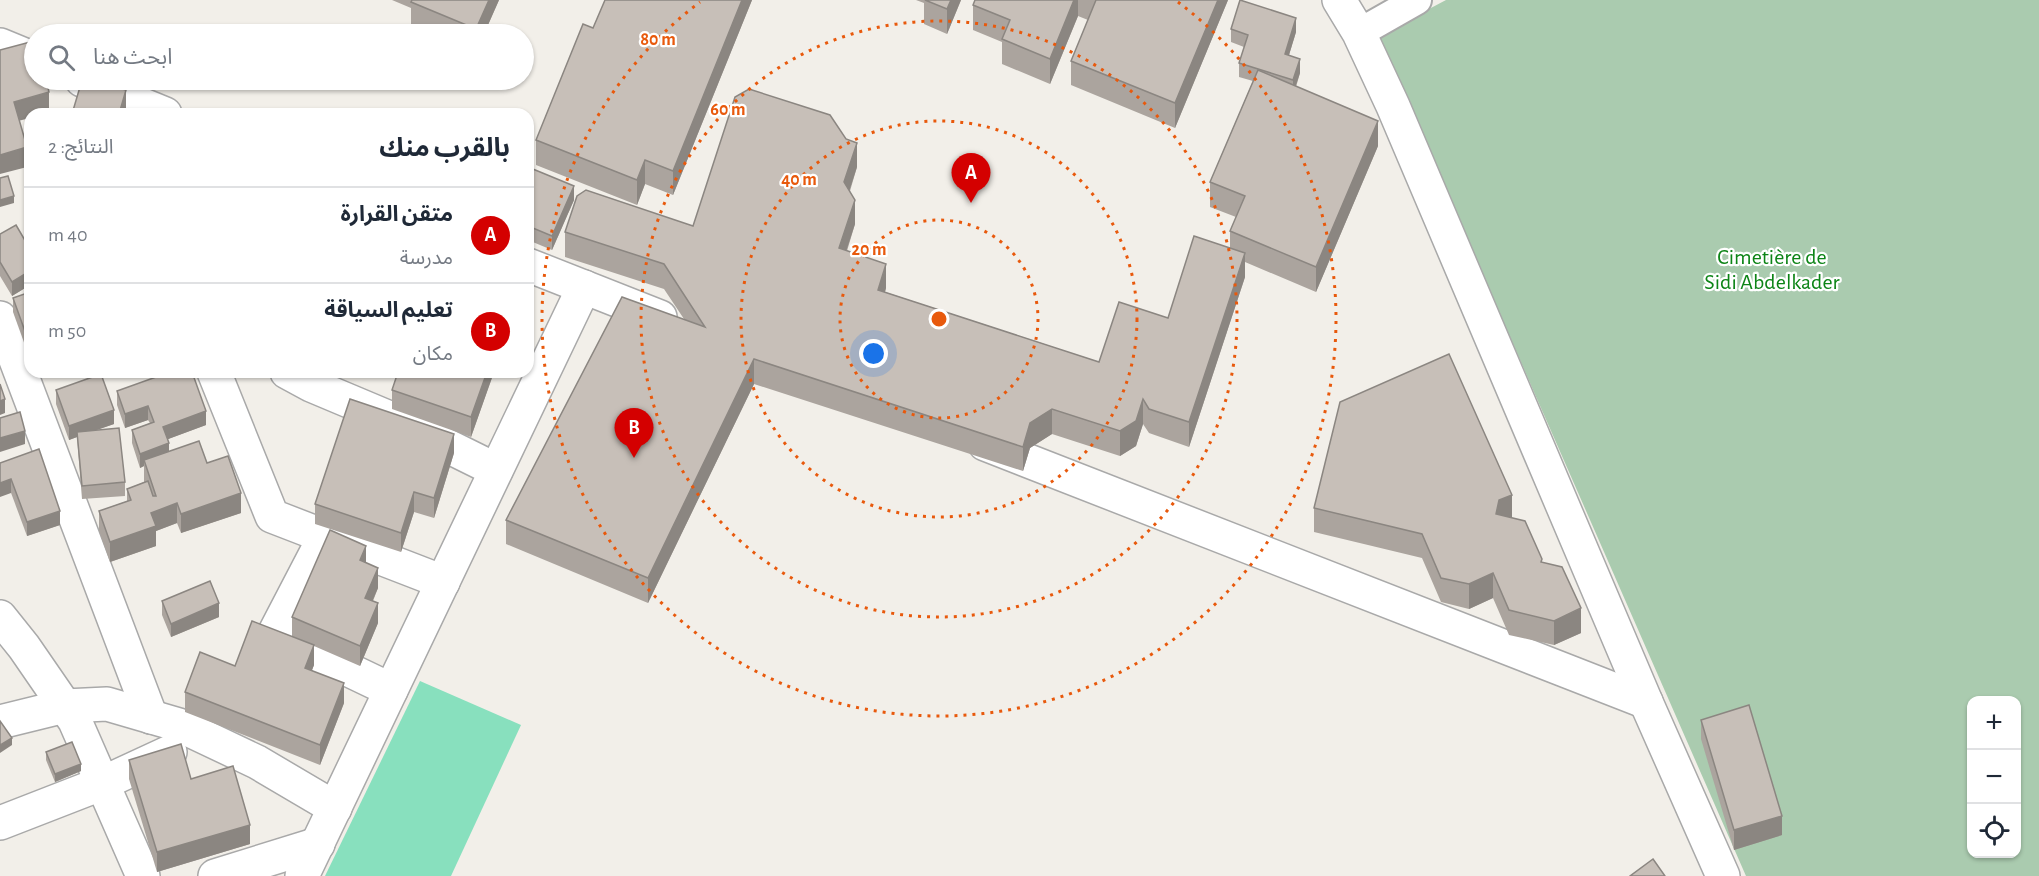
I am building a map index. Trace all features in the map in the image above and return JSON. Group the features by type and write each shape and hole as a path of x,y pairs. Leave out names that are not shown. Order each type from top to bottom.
{"street":[{"path":"1339,0 1359,33 1393,106 1646,702 1723,876"},
{"path":"1359,33 1417,0"},
{"path":"0,45 24,55"},
{"path":"106,90 150,108"},
{"path":"534,267 684,326"},
{"path":"302,876 584,287"},
{"path":"24,309 0,319 151,717"},
{"path":"216,378 272,516 443,582"},
{"path":"298,378 399,422 496,470"},
{"path":"960,434 1646,702"},
{"path":"325,536 274,634 391,690"},
{"path":"0,617 75,720 143,876"},
{"path":"0,722 65,706 107,704 179,725 257,762 334,808"},
{"path":"0,823 103,783 203,736"},
{"path":"215,876 318,844"}],"green space":[{"name":"Cimetière de Sidi Abdelkader","path":"1446,0 2039,0 2039,876 1746,876 1378,36"},
{"path":"420,681 521,725 451,876 325,876"}],"building":[{"path":"412,0 489,0 478,24 464,24 411,2"},
{"path":"605,0 742,0 673,171 645,160 637,180 536,140 583,24 593,28"},
{"path":"925,0 951,0 947,9"},
{"path":"975,0 1074,0 1050,59 1002,39 1010,20 973,5"},
{"path":"1096,0 1218,0 1175,103 1071,61"},
{"path":"1240,0 1296,18 1285,54 1300,59 1293,80 1239,63 1248,35 1231,29"},
{"path":"24,44 24,90 48,90 49,92 14,102 24,137 24,148 0,155 0,50"},
{"path":"1258,70 1378,121 1316,267 1230,231 1245,196 1210,182"},
{"path":"749,89 830,115 846,139 857,143 844,182 855,200 839,248 886,264 878,290 1099,362 1119,302 1168,318 1194,236 1245,253 1189,422 1149,409 1143,399 1136,421 1120,431 1052,409 1030,423 1023,447 754,359 648,578 506,520 622,297 705,327 664,264 565,232 577,196 586,190 693,226 735,97"},
{"path":"79,90 126,90 121,108 74,108"},
{"path":"534,169 574,186 552,236 534,228"},
{"path":"8,176 14,196 0,200 0,178"},
{"path":"16,225 24,239 24,275 12,282 0,262 0,234"},
{"path":"24,294 24,328 13,298"},
{"path":"1449,354 1512,495 1499,500 1496,514 1525,521 1542,559 1541,562 1562,567 1581,608 1554,621 1509,610 1493,573 1469,584 1441,578 1422,534 1314,508 1340,402"},
{"path":"90,378 102,378 114,410 69,426 56,390"},
{"path":"153,378 194,378 206,411 163,427 169,443 140,454 132,430 154,422 148,406 125,414 117,391"},
{"path":"396,378 485,378 471,417 392,390"},
{"path":"0,384 5,399 0,401"},
{"path":"350,399 454,434 434,498 414,492 401,533 315,504"},
{"path":"20,412 25,431 0,438 0,418"},
{"path":"119,428 125,482 82,486 77,432"},
{"path":"199,441 207,463 228,456 241,493 181,514 177,503 151,513 156,526 110,542 99,511 131,500 127,489 148,481 153,496 156,496 144,460"},
{"path":"39,449 60,511 27,522 11,479 0,483 0,463"},
{"path":"330,530 366,546 360,560 378,568 365,598 378,603 360,646 292,617"},
{"path":"210,581 219,603 171,624 162,601"},
{"path":"252,621 314,645 305,668 344,683 320,745 185,692 200,652 235,666"},
{"path":"1749,705 1782,816 1734,830 1701,720"},
{"path":"0,721 12,738 0,745"},
{"path":"72,742 81,764 55,774 46,752"},
{"path":"181,744 191,779 233,766 250,825 157,852 129,760"},
{"path":"1653,859 1665,876 1630,876"}],"place":[{"name":"متقن القرارة","path":"971,203"},
{"name":"تعليم السياقة","path":"634,458"}]}
